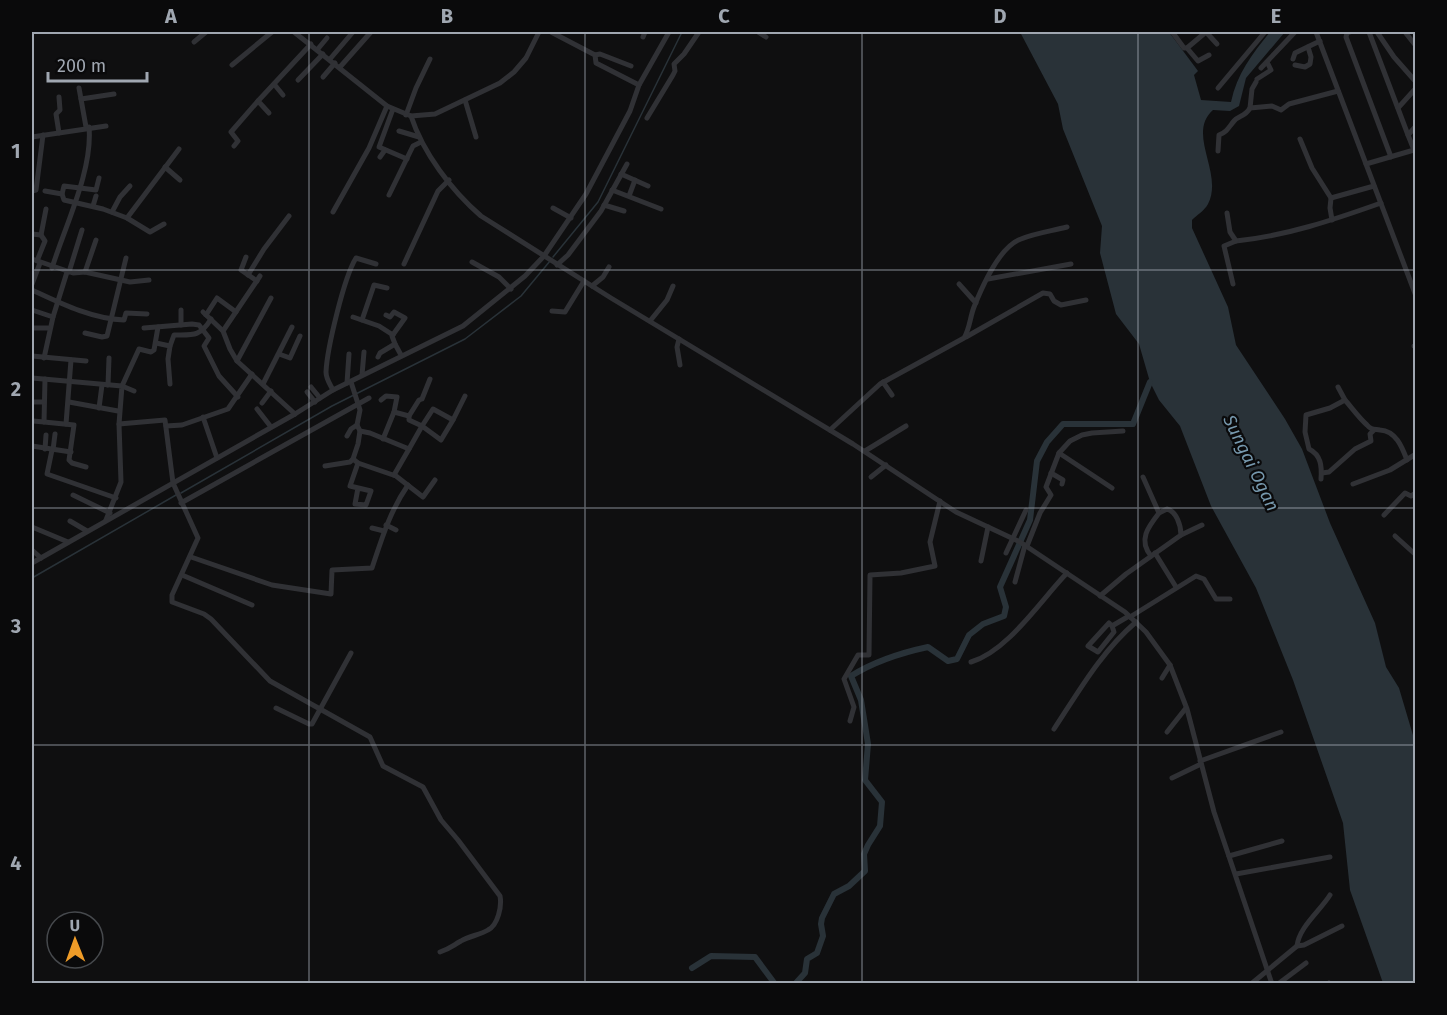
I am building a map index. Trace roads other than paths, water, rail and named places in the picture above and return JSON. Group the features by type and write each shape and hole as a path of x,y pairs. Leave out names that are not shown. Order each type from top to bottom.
{"street":[{"path":"194,42 206,32"},
{"path":"232,65 272,32"},
{"path":"294,32 390,107 409,115 435,114 500,83 526,58 538,32"},
{"path":"323,77 335,63 353,32"},
{"path":"335,63 360,47 371,32"},
{"path":"551,32 595,55 600,54 630,66"},
{"path":"32,550 35,560 174,485 333,390 463,326 511,289 545,257 586,195 630,111 639,85 669,32"},
{"path":"647,118 673,75 674,64 699,32"},
{"path":"758,32 766,37"},
{"path":"1187,48 1206,32 1217,44"},
{"path":"1218,88 1265,32"},
{"path":"1261,68 1295,32"},
{"path":"1316,32 1416,296"},
{"path":"1350,32 1346,37 1391,157"},
{"path":"1366,164 1415,150 1370,32"},
{"path":"1377,32 1394,57 1416,82"},
{"path":"1406,32 1416,46"},
{"path":"1173,33 1198,61 1209,55"},
{"path":"298,80 320,52 327,38"},
{"path":"1308,47 1311,57 1310,64 1305,68 1294,62 1295,53 1320,41"},
{"path":"234,146 238,141 231,132 311,44"},
{"path":"595,55 596,63 639,85"},
{"path":"430,59 416,88 409,115 431,159 470,207 481,216 830,430 956,512 1020,542 1130,616 1146,632 1170,665 1186,708 1214,812 1272,984"},
{"path":"1218,152 1220,135 1227,132 1235,120 1245,115 1250,108 1252,89 1257,81 1271,70 1267,62"},
{"path":"274,84 283,95"},
{"path":"52,268 76,201 89,154 87,127 79,87"},
{"path":"1398,108 1416,88"},
{"path":"1250,108 1272,106 1281,110 1290,105 1338,91"},
{"path":"81,99 114,94"},
{"path":"59,97 60,110 56,114 59,132"},
{"path":"465,100 476,137"},
{"path":"258,101 269,113"},
{"path":"390,107 380,147 407,159"},
{"path":"333,213 390,107"},
{"path":"32,137 87,127 106,126"},
{"path":"1408,135 1416,126"},
{"path":"399,131 420,140"},
{"path":"32,191 36,190 43,135"},
{"path":"1300,139 1312,168 1331,198 1332,220"},
{"path":"389,195 413,146 420,140"},
{"path":"127,218 179,149"},
{"path":"380,157 385,150"},
{"path":"557,264 568,255 603,207 627,164"},
{"path":"165,167 180,180"},
{"path":"621,174 648,186"},
{"path":"99,178 96,190 63,187 64,200 76,201 112,212 150,232 164,224"},
{"path":"404,264 438,191 449,180"},
{"path":"627,198 635,180"},
{"path":"112,212 120,197 130,186"},
{"path":"1331,198 1374,186"},
{"path":"612,190 627,198 661,209"},
{"path":"45,191 62,194"},
{"path":"93,206 96,196"},
{"path":"1233,284 1224,246 1236,241 1280,234 1332,220 1381,203"},
{"path":"553,207 571,218"},
{"path":"603,207 624,211"},
{"path":"40,236 46,209"},
{"path":"1227,213 1231,234 1236,241"},
{"path":"239,280 246,274 289,216"},
{"path":"964,338 976,303 988,279 998,260 1011,245 1020,239 1066,226"},
{"path":"44,358 53,317 82,230"},
{"path":"32,234 40,236 45,241 36,261 32,284"},
{"path":"86,272 96,240"},
{"path":"223,331 258,279 241,269 246,256"},
{"path":"85,333 107,337 126,258"},
{"path":"333,390 326,374 348,275 356,258 376,264"},
{"path":"36,261 68,272 77,274 86,272 120,281 149,279"},
{"path":"472,262 499,277 511,289"},
{"path":"988,279 1071,264"},
{"path":"592,286 603,277 609,267"},
{"path":"564,313 584,281"},
{"path":"959,284 976,303"},
{"path":"362,320 374,285 387,288"},
{"path":"650,321 667,300 673,286"},
{"path":"32,290 73,308 112,319 124,320 126,313 147,314"},
{"path":"830,430 883,382 1043,293 1050,294 1054,301 1061,305 1086,300"},
{"path":"204,331 206,316 217,298 236,312"},
{"path":"237,361 272,298"},
{"path":"32,310 53,317"},
{"path":"181,310 181,325"},
{"path":"552,311 564,313 568,319"},
{"path":"386,315 390,317 394,312 405,318 393,335"},
{"path":"206,316 223,331 237,361 295,414"},
{"path":"353,317 381,327 393,335 401,355"},
{"path":"144,328 195,324 210,339 204,345 219,376 238,397"},
{"path":"106,521 116,498 121,477 118,411 122,386 139,349 152,352 158,327"},
{"path":"263,384 292,327"},
{"path":"32,328 48,328"},
{"path":"170,384 168,359 174,335 193,335 204,331"},
{"path":"279,354 290,358 300,336"},
{"path":"679,339 676,347 680,365"},
{"path":"156,343 170,346"},
{"path":"378,357 380,353 395,344"},
{"path":"362,375 364,352"},
{"path":"349,354 349,382 354,389 360,410 356,461 350,486 358,488"},
{"path":"32,356 86,361"},
{"path":"99,408 109,358"},
{"path":"66,424 71,360"},
{"path":"166,426 182,425 228,409 252,374"},
{"path":"32,378 122,386 134,391"},
{"path":"409,416 422,399 430,379"},
{"path":"44,422 45,380"},
{"path":"883,382 892,395"},
{"path":"1338,387 1351,410 1374,430 1388,432 1398,440 1407,460"},
{"path":"309,390 317,400"},
{"path":"262,403 271,391"},
{"path":"381,400 386,396 397,397 398,410 383,440"},
{"path":"398,410 409,416 409,420 422,426 441,440 465,396"},
{"path":"181,502 369,398"},
{"path":"1345,400 1330,408 1306,410 1305,432 1309,449 1317,454 1322,476 1355,449 1371,441 1370,435 1374,430"},
{"path":"32,402 44,402"},
{"path":"69,402 118,411"},
{"path":"257,409 271,427"},
{"path":"394,475 433,409 453,420"},
{"path":"204,417 217,458"},
{"path":"119,424 164,419 174,485 198,538 172,596 172,602 204,614 270,681 370,737 384,767 423,787 441,820 500,896 501,907 490,930 440,952"},
{"path":"33,421 74,426 70,462 86,467"},
{"path":"865,452 906,426"},
{"path":"347,436 351,429 358,428 409,449"},
{"path":"1006,553 1020,542 1050,496 1046,489 1062,448 1082,435 1123,431"},
{"path":"55,434 47,474 116,498"},
{"path":"45,449 46,435"},
{"path":"32,446 71,452"},
{"path":"1059,453 1112,488"},
{"path":"1353,484 1390,470 1416,454"},
{"path":"325,466 356,461 394,475 423,497 435,480"},
{"path":"871,477 886,465"},
{"path":"1051,473 1063,480 1062,483"},
{"path":"1143,477 1159,513"},
{"path":"190,557 272,585 331,594 332,570 372,568 395,504 408,485"},
{"path":"140,492 141,501"},
{"path":"1384,514 1405,493 1411,496 1416,493"},
{"path":"73,495 110,513"},
{"path":"850,721 854,707 844,679 856,658 869,654 870,574 898,573 935,566 930,542 940,501"},
{"path":"1176,586 1153,555 1146,550 1144,541 1146,531 1159,513 1167,509 1172,511 1178,521 1181,534"},
{"path":"1015,582 1026,510"},
{"path":"70,521 87,531"},
{"path":"1100,596 1181,534 1202,525"},
{"path":"981,561 988,526"},
{"path":"32,527 68,542"},
{"path":"372,528 396,530"},
{"path":"1395,536 1416,555"},
{"path":"971,662 980,659 1019,628 1067,573"},
{"path":"182,575 252,605"},
{"path":"1112,626 1176,586 1198,576 1204,579 1215,598 1230,599"},
{"path":"1054,729 1102,656 1116,639 1136,622"},
{"path":"1109,623 1112,626 1114,632 1098,652 1088,646 1109,623"},
{"path":"276,708 310,725 351,653"},
{"path":"1162,678 1170,665"},
{"path":"1167,732 1186,708"},
{"path":"1172,778 1200,763 1281,732"},
{"path":"1229,856 1282,841"},
{"path":"1236,874 1330,857"},
{"path":"1297,946 1298,939 1330,895"},
{"path":"1251,984 1297,946 1304,945 1342,926"},
{"path":"1278,984 1306,963"}],"water":[{"name":"Sungai Ogan","path":"1020,32 1169,32 1198,71 1194,75 1201,100 1231,102 1241,73 1263,40 1270,32 1285,32 1246,78 1239,106 1230,111 1213,110 1206,120 1203,130 1204,142 1212,180 1212,192 1207,206 1192,220 1192,228 1228,307 1236,345 1302,449 1330,523 1375,623 1386,667 1399,688 1415,742 1415,983 1383,983 1350,890 1343,823 1293,680 1256,588 1211,506 1180,426 1159,400 1150,382 1139,344 1116,314 1100,253 1102,226 1063,129 1058,104"}],"waterway":[{"path":"553,257 598,202 682,32"},
{"path":"181,493 332,406 465,339 521,296 550,261"},
{"path":"795,984 805,973 807,959 817,953 823,936 822,918 834,894 849,886 865,871 864,854 880,826 882,802 865,780 868,744 861,700 851,676 888,658 928,647 948,661 957,659 969,635 983,624 1004,616 1006,607 1000,587 1030,520 1037,461 1047,442 1063,424 1133,424 1150,382"},
{"path":"32,578 176,495"},
{"path":"692,968 711,956 755,957 775,984"}]}
